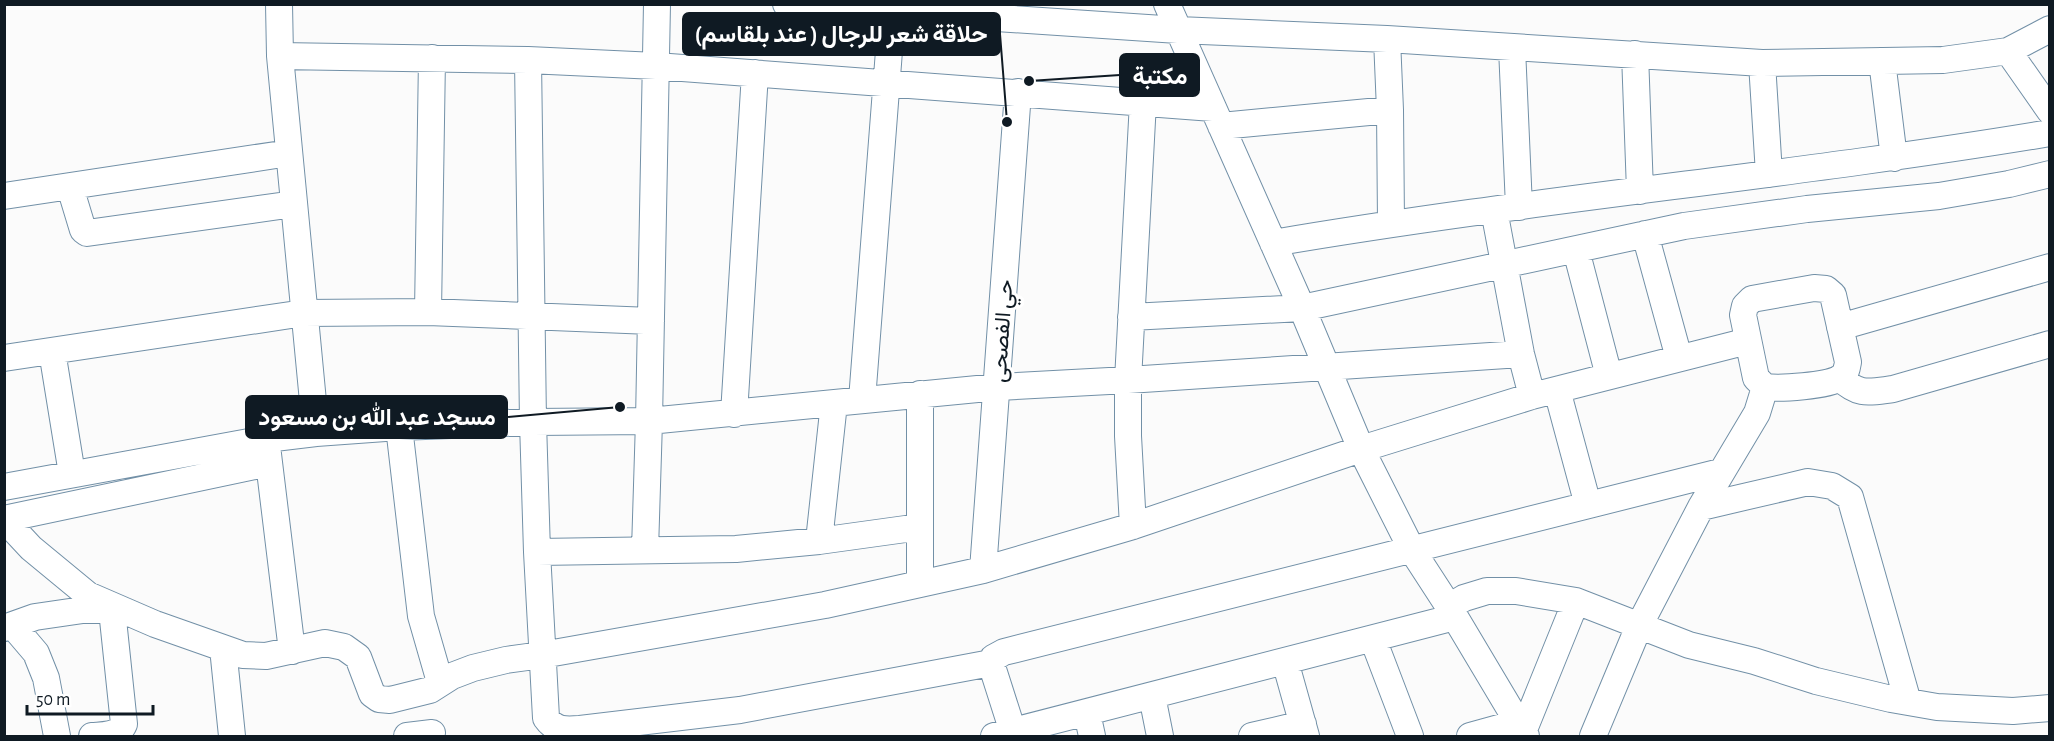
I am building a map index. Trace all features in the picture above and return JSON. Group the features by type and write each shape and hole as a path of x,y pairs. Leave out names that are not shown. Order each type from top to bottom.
{"street":[{"path":"279,4 280,56 316,433"},
{"path":"645,550 657,4"},
{"path":"786,4 1178,30 1387,39 1762,63 1943,60 2008,51 2049,29"},
{"path":"1167,4 1302,308 1361,449 1412,550 1452,612 1522,731"},
{"path":"862,400 892,12"},
{"path":"1387,39 1391,223"},
{"path":"1512,48 1505,265 1521,354 1544,393 1588,506"},
{"path":"2008,51 2049,111"},
{"path":"1635,54 1640,191"},
{"path":"280,56 528,60 656,66 1143,102 1217,117 1390,110"},
{"path":"428,312 432,58"},
{"path":"528,60 537,552 546,718 550,725 567,730 740,711 991,663"},
{"path":"1882,61 1894,158"},
{"path":"1762,63 1769,174"},
{"path":"734,414 755,73"},
{"name":"حي الفصحى","path":"983,570 1018,92"},
{"path":"1132,526 1128,380 1143,102"},
{"path":"1273,243 1391,223 1894,158 2049,133"},
{"path":"4,196 289,153"},
{"path":"1131,316 1302,308 1684,226 1807,209 1939,196 2009,184 2049,174"},
{"path":"70,187 83,230 94,234 294,204"},
{"path":"1645,234 1679,358"},
{"path":"1576,250 1609,376"},
{"path":"1840,327 2049,267"},
{"path":"1814,288 1826,289 1833,295 1848,362 1846,370 1840,378 1806,386 1765,387 1756,378 1748,341 1743,315 1745,306 1752,299 1814,288"},
{"path":"4,358 304,313 428,312 651,321"},
{"path":"1521,354 998,387 649,421 533,422 316,433 268,451 4,519 58,572 88,596 115,610 243,655 266,656 325,642 344,647 358,657 372,694 379,699 390,700 429,690 473,668 506,660 825,605 983,570 1132,526 1361,449 1544,393 1748,341"},
{"path":"1840,378 1857,391 1867,393 1893,389 2049,344"},
{"path":"52,351 72,474"},
{"path":"1593,736 1639,626 1720,472 1757,413 1765,387"},
{"path":"920,394 920,584"},
{"path":"819,541 834,403"},
{"path":"399,427 421,616 441,682"},
{"path":"4,487 72,474 268,451"},
{"path":"268,451 292,651"},
{"path":"1720,472 1004,652 993,658 991,663 1004,734 1090,725 1152,696 1373,639 1452,612 1464,598 1487,591 1516,591 1576,601 1689,645 1754,661 1816,681 1908,702 1937,707 2013,711 2049,708"},
{"path":"1701,507 1808,483 1832,486 1850,497 1908,702"},
{"path":"537,552 736,549 819,541 920,527"},
{"path":"1522,731 1576,601"},
{"path":"57,736 46,678 36,653 9,627 35,617 83,610 115,610"},
{"path":"92,736 117,733 122,730 124,724 115,610"},
{"path":"1373,639 1410,736"},
{"path":"223,648 232,736"},
{"path":"1252,736 1305,730 1285,661"},
{"path":"1152,696 1160,736"},
{"path":"1470,736 1522,731"},
{"path":"407,736 432,733"}],"place":[{"name":"مكتبة","path":"1029,81"},
{"name":"حلاقة شعر للرجال ( عند بلقاسم)","path":"1007,122"},
{"name":"مسجد عبد الله بن مسعود","path":"620,407"}]}
